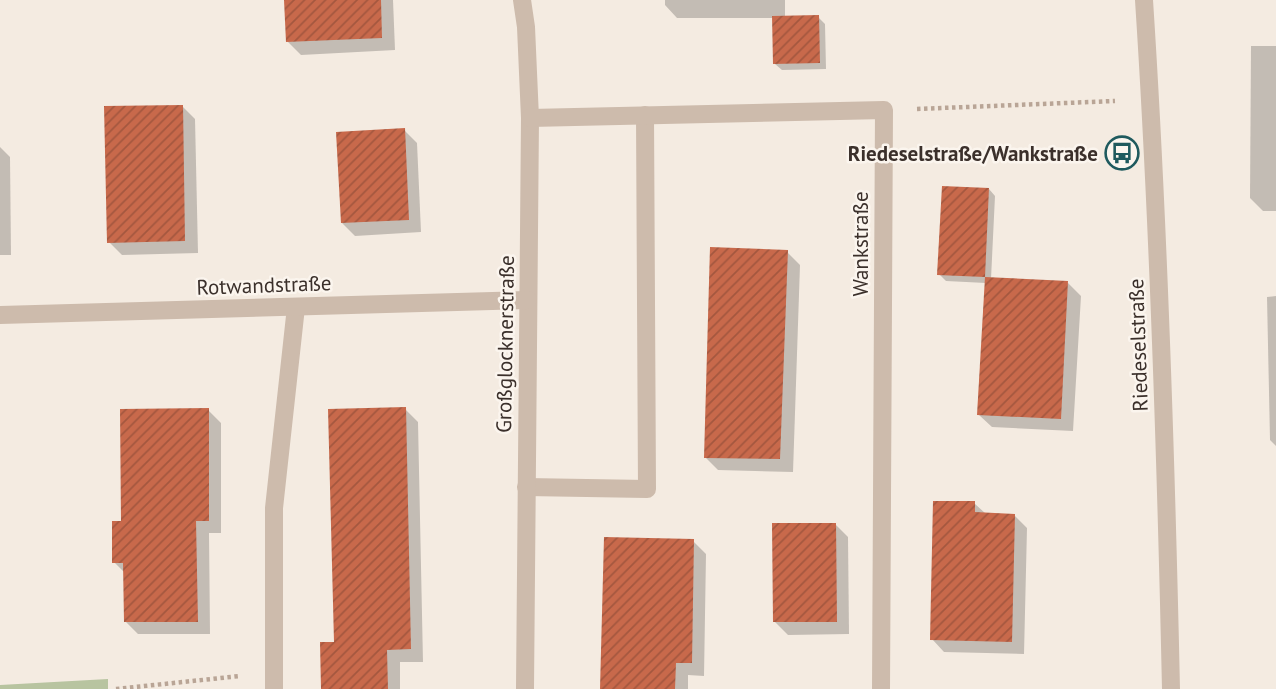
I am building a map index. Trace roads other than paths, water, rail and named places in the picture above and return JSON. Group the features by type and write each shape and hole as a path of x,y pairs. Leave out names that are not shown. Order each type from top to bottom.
{"street":[{"name":"Großglocknerstraße","path":"522,0 526,27 530,118 525,689"},
{"name":"Riedeselstraße","path":"1144,0 1151,100 1167,494 1171,689"},
{"name":"Wankstraße","path":"645,115 884,110 881,689"},
{"path":"526,487 647,489 645,115 530,118"},
{"name":"Rotwandstraße","path":"0,314 528,300"},
{"path":"273,681 274,508 296,307"}],"place":[{"name":"Riedeselstraße/Wankstraße","path":"1122,153"}]}
